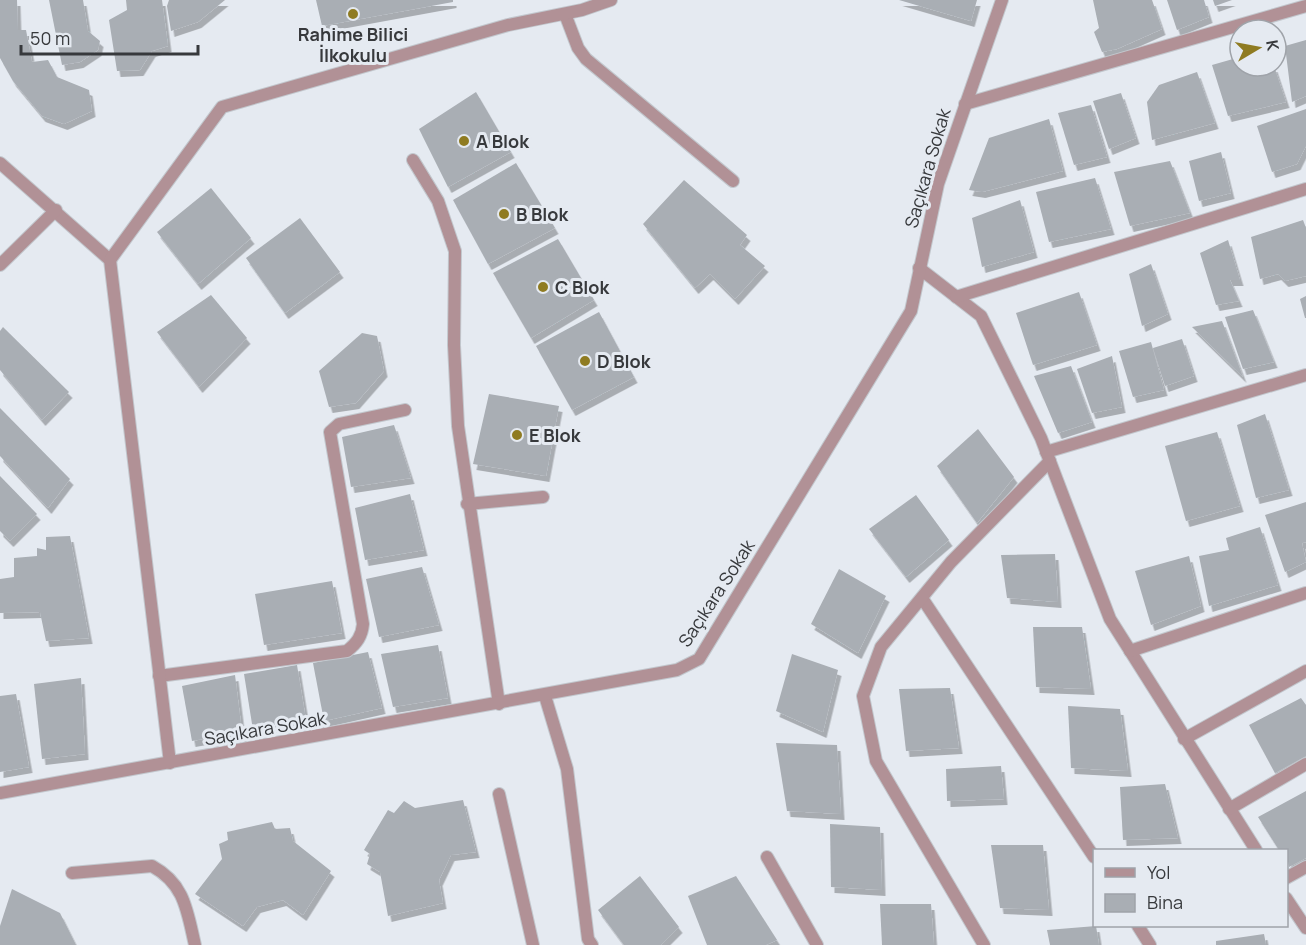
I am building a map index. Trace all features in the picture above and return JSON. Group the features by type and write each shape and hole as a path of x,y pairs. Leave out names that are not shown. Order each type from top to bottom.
{"street":[{"path":"110,260 222,107 508,25 565,14 611,0"},
{"name":"Saçıkara Sokak","path":"0,793 544,696 676,670 699,659 911,311 938,183 1002,0"},
{"path":"965,104 1306,6"},
{"path":"565,14 578,48 586,59 733,181"},
{"path":"413,160 438,201 454,251 456,386 468,504 499,704"},
{"path":"0,164 57,210 110,260 170,763"},
{"path":"956,297 1306,189"},
{"path":"0,265 57,210"},
{"path":"919,268 981,316 1048,456 1110,620 1255,849"},
{"path":"984,945 876,760 863,696 881,647 951,561 1048,456 1306,375"},
{"path":"159,676 347,651 354,645 360,638 363,624 330,432 339,424 405,410"},
{"path":"468,504 543,497"},
{"path":"1130,651 1306,593"},
{"path":"922,598 1093,854"},
{"path":"1184,739 1306,670"},
{"path":"544,696 567,769 588,939 592,945"},
{"path":"1229,809 1306,764"},
{"path":"499,794 533,945"},
{"path":"767,857 817,945"},
{"path":"72,873 152,866 161,871 178,887 185,898 195,945"},
{"path":"1288,877 1306,867"},
{"path":"1288,900 1306,928"},
{"path":"1139,927 1150,945"}],"building":[{"path":"0,0 17,0 18,30 26,30 32,62 48,60 57,77 89,90 92,111 64,124 42,116 13,81 0,58"},
{"path":"49,0 83,0 88,31 100,41 98,50 80,62 62,65"},
{"path":"126,0 162,0 168,46 152,51 140,70 117,71 109,20 127,10"},
{"path":"169,0 225,0 198,22 171,31 167,6"},
{"name":"Rahime Bilici İlkokulu","path":"316,0 453,0 453,2 322,26"},
{"path":"899,0 977,0 971,21"},
{"path":"1093,0 1152,0 1162,29 1117,49 1102,52 1094,32 1099,28"},
{"path":"1167,0 1204,0 1209,17 1177,30"},
{"path":"1213,0 1232,0 1215,6"},
{"path":"1306,40 1306,96 1292,102 1288,70 1288,45"},
{"path":"1228,60 1228,78 1278,78 1286,102 1228,116 1212,65"},
{"path":"1197,72 1215,123 1152,140 1147,102 1159,85"},
{"name":"A Blok","path":"476,92 511,152 448,187 419,129"},
{"path":"1121,93 1136,138 1109,149 1093,101"},
{"path":"1091,105 1107,157 1074,165 1058,113"},
{"path":"1306,109 1306,146 1297,164 1272,172 1257,126"},
{"path":"1049,119 1063,171 982,192 969,190 989,138"},
{"path":"1221,152 1231,193 1199,201 1189,161"},
{"path":"1170,161 1190,213 1130,226 1114,172"},
{"name":"B Blok","path":"516,163 555,228 488,264 453,200"},
{"path":"1095,178 1111,229 1049,242 1036,192"},
{"path":"684,180 747,235 740,245 765,266 735,299 710,274 695,288 643,224"},
{"path":"211,188 251,238 198,284 157,232"},
{"path":"1020,200 1034,252 982,267 972,218"},
{"path":"300,218 340,272 285,313 246,258"},
{"path":"1303,220 1306,228 1306,276 1285,281 1278,274 1260,279 1251,237"},
{"name":"C Blok","path":"558,239 594,300 531,338 493,273"},
{"path":"1228,240 1240,280 1230,280 1239,301 1216,305 1200,253"},
{"path":"1151,264 1168,314 1142,326 1129,274"},
{"path":"1079,292 1097,345 1033,365 1016,313"},
{"path":"211,295 247,338 199,387 157,332"},
{"path":"1306,296 1306,318 1305,318 1300,299"},
{"path":"1253,310 1274,362 1243,369 1225,317"},
{"name":"D Blok","path":"599,312 634,377 572,410 536,346"},
{"path":"1222,321 1243,377 1192,327"},
{"path":"3,327 69,392 42,420 0,370 0,331"},
{"path":"362,333 377,336 384,371 356,403 329,407 319,371"},
{"path":"1182,339 1194,376 1165,386 1153,348"},
{"path":"1151,342 1164,390 1133,397 1119,351"},
{"path":"1112,356 1122,407 1092,413 1077,369"},
{"path":"1071,366 1092,422 1058,433 1034,376"},
{"name":"E Blok","path":"489,394 559,406 546,476 473,464"},
{"path":"0,408 70,479 48,508 0,456"},
{"path":"1265,414 1289,490 1256,498 1237,425"},
{"path":"394,425 411,478 351,487 342,437"},
{"path":"978,429 1014,477 977,523 937,466"},
{"path":"1217,432 1240,506 1186,521 1165,446"},
{"path":"0,476 37,514 10,541 0,531"},
{"path":"410,494 424,550 365,560 355,508"},
{"path":"916,495 949,540 906,577 869,529"},
{"path":"1306,502 1306,542 1302,543 1306,562 1285,572 1265,515"},
{"path":"1260,527 1278,585 1209,606 1199,556 1229,550 1226,538"},
{"path":"70,536 89,638 46,641 40,612 0,613 0,579 14,577 14,558 37,556 37,548 46,550 46,537"},
{"path":"1055,554 1058,602 1007,598 1001,555"},
{"path":"1189,556 1201,606 1151,625 1135,571"},
{"path":"422,567 439,625 379,637 366,579"},
{"path":"839,569 886,596 858,653 811,624"},
{"path":"332,581 342,633 264,645 255,594"},
{"path":"1033,627 1082,627 1091,689 1036,687"},
{"path":"438,645 448,698 393,707 381,654"},
{"path":"368,652 382,708 324,721 313,663"},
{"path":"792,654 838,670 823,732 776,711"},
{"path":"297,665 306,720 253,730 244,674"},
{"path":"235,675 242,732 192,741 182,686"},
{"path":"81,678 85,754 42,759 34,684"},
{"path":"950,688 959,748 906,751 899,689"},
{"path":"16,694 29,767 0,772 0,696"},
{"path":"1301,698 1306,705 1306,756 1275,773 1249,725"},
{"path":"1068,706 1120,709 1128,771 1071,768"},
{"path":"776,743 837,745 841,814 787,811"},
{"path":"1001,766 1004,799 947,801 946,769"},
{"path":"1165,784 1178,838 1123,840 1120,787"},
{"path":"1306,791 1306,858 1289,867 1288,849 1278,849 1258,817"},
{"path":"463,800 476,852 451,855 439,880 443,903 388,916 380,872 367,864 370,854 364,850 388,810 394,813 404,801 415,808"},
{"path":"272,822 275,829 290,828 293,841 331,871 303,915 283,900 257,907 243,926 195,894 222,859 219,844 228,840 227,832"},
{"path":"830,824 880,827 882,890 831,887"},
{"path":"991,845 1043,845 1049,910 1000,908"},
{"path":"640,876 679,927 661,945 624,945 598,910"},
{"path":"736,876 777,940 766,945 707,945 688,896"},
{"path":"12,889 60,913 76,945 0,945 0,926"},
{"path":"880,904 931,904 934,945 882,945"},
{"path":"1096,927 1099,945 1050,945 1047,930"},
{"path":"1264,934 1266,945 1216,945 1216,941"}],"place":[{"name":"Rahime Bilici İlkokulu","path":"353,14"},
{"name":"A Blok","path":"464,141"},
{"name":"B Blok","path":"504,214"},
{"name":"C Blok","path":"543,287"},
{"name":"D Blok","path":"585,361"},
{"name":"E Blok","path":"517,435"}]}
